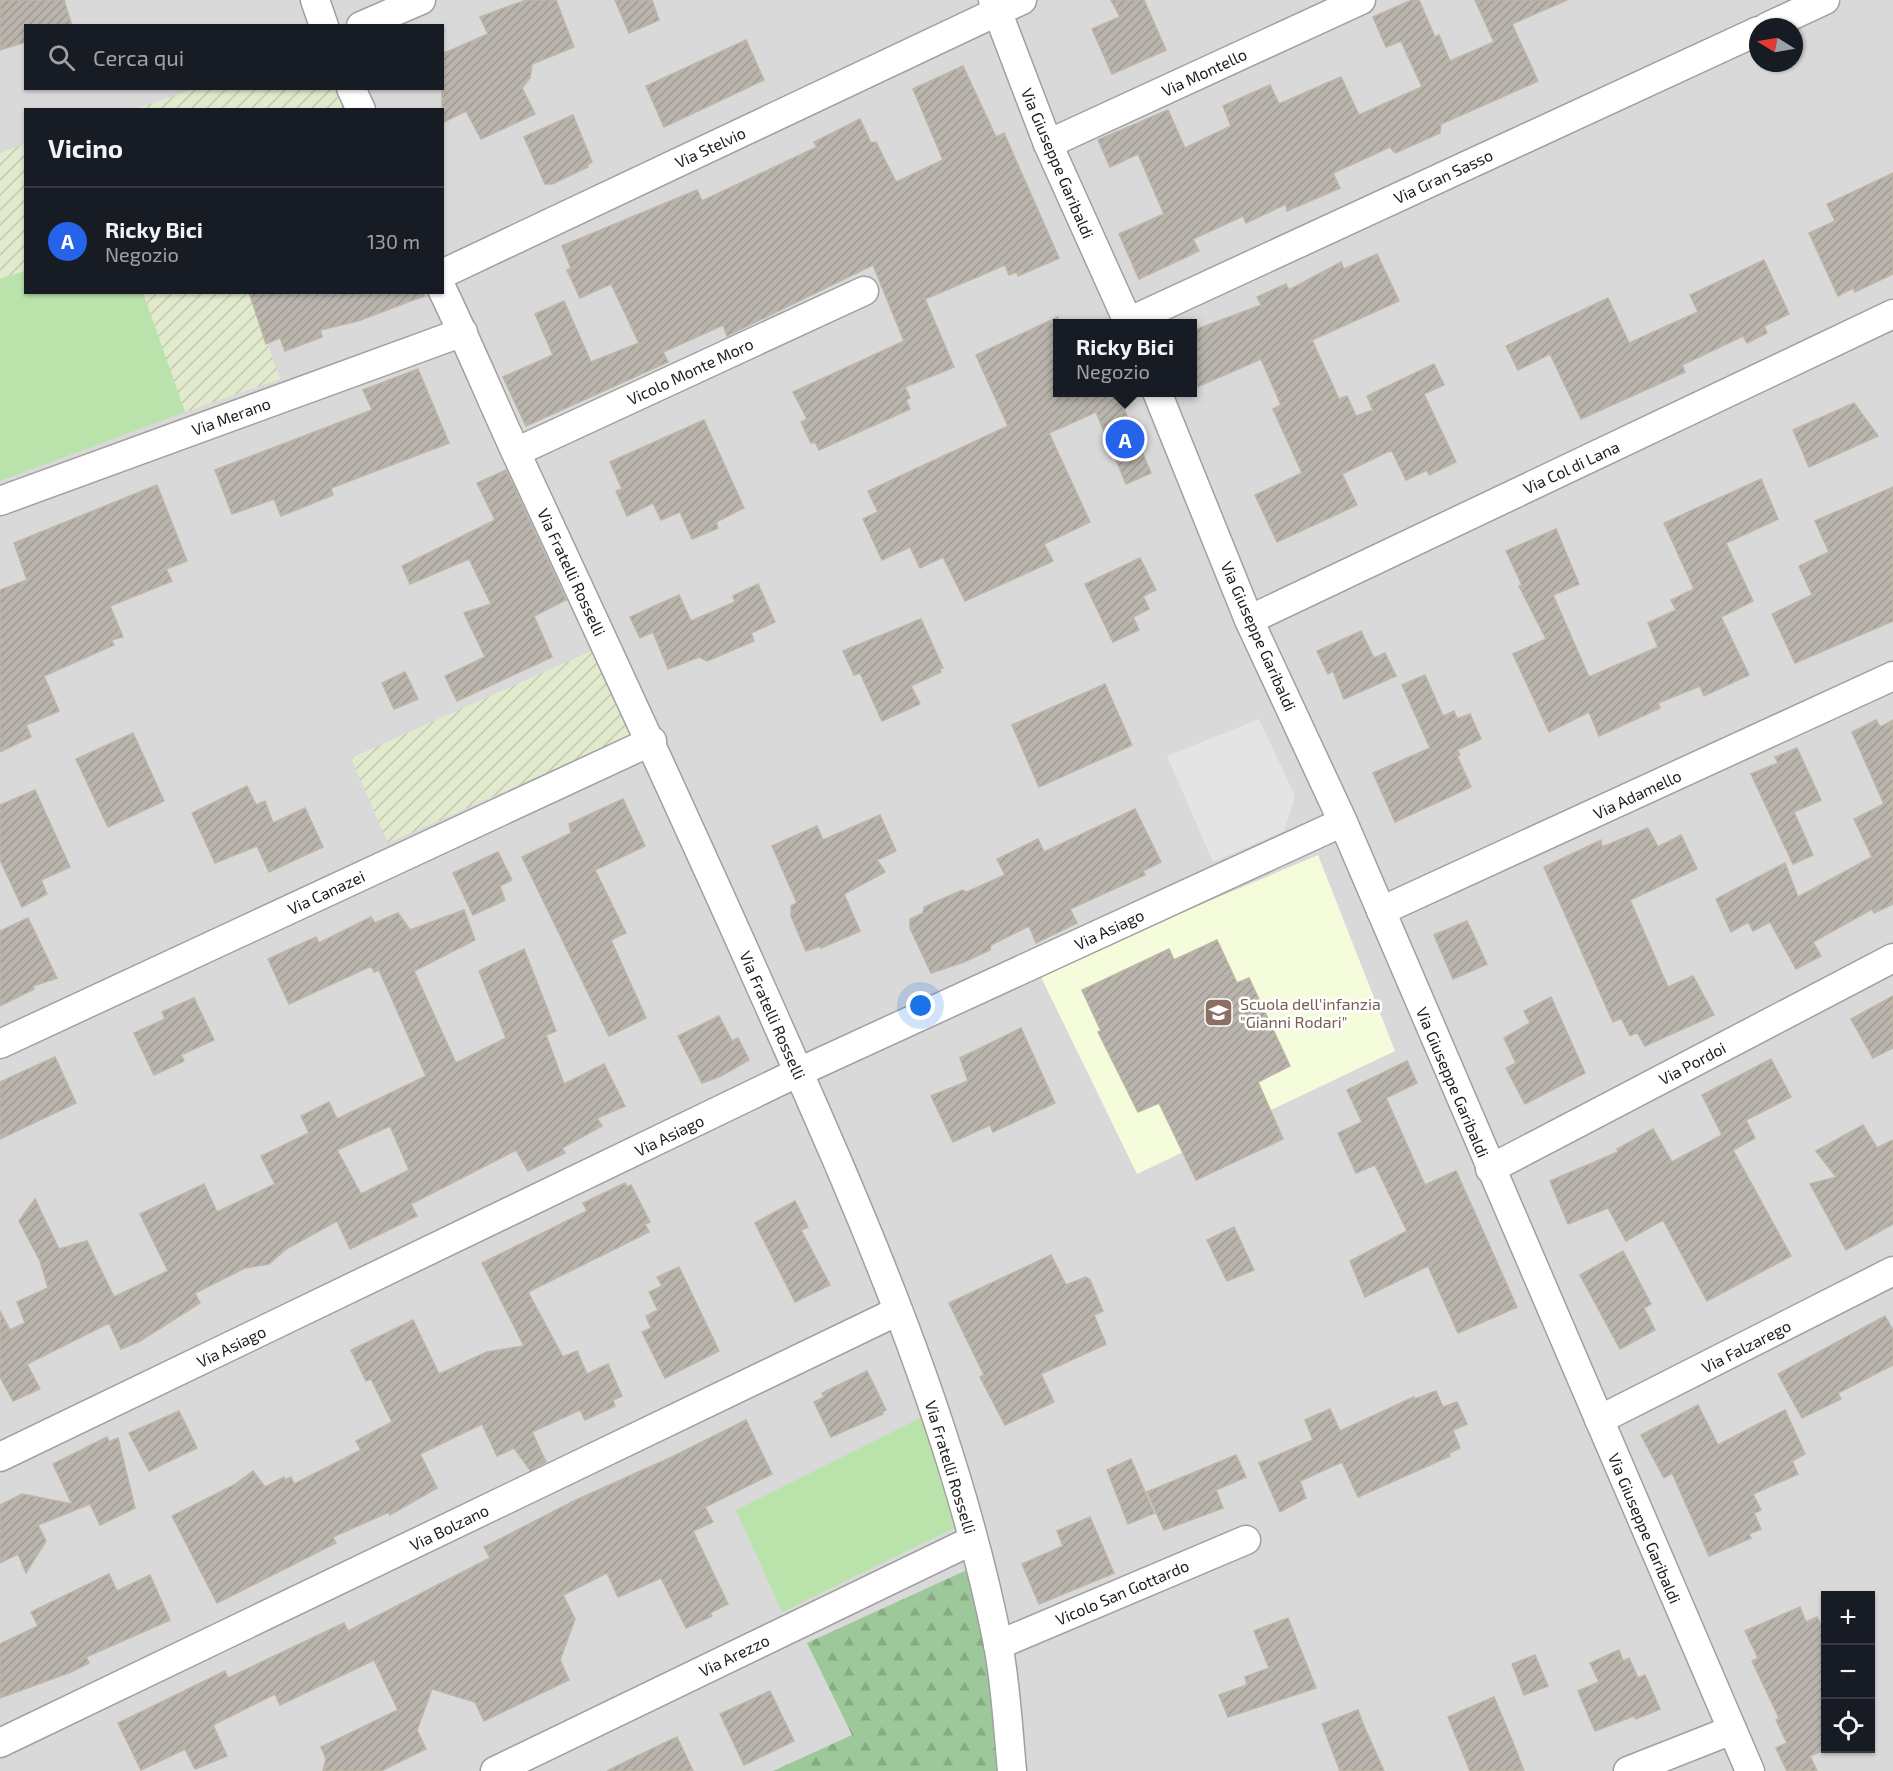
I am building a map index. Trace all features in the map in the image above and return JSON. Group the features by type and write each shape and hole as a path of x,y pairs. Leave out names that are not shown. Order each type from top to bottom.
{"street":[{"path":"315,0 323,24"},
{"path":"366,24 422,0"},
{"name":"Via Montello","path":"1048,144 1361,0"},
{"path":"1786,18 1825,0"},
{"name":"Via Giuseppe Garibaldi","path":"997,8 1048,144 1126,319"},
{"name":"Via Stelvio","path":"444,273 997,8"},
{"name":"Via Gran Sasso","path":"1137,319 1749,35"},
{"path":"352,90 360,108"},
{"name":"Vicolo Monte Moro","path":"516,452 864,291"},
{"name":"Via Fratelli Rosselli","path":"444,293 652,741 799,1072 898,1311 944,1431 973,1540 998,1645 1012,1771"},
{"name":"Via Col di Lana","path":"1250,620 1893,314"},
{"name":"Via Merano","path":"0,501 463,332"},
{"name":"Via Giuseppe Garibaldi","path":"1159,397 1250,620 1381,911 1750,1771"},
{"name":"Via Adamello","path":"1381,911 1893,676"},
{"name":"Via Canazei","path":"0,1044 652,741"},
{"name":"Via Asiago","path":"0,1457 799,1072 1342,822"},
{"name":"Via Pordoi","path":"1490,1169 1893,958"},
{"name":"Via Falzarego","path":"1599,1420 1893,1271"},
{"name":"Via Bolzano","path":"0,1743 898,1311"},
{"name":"Via Arezzo","path":"495,1771 973,1540"},
{"name":"Vicolo San Gottardo","path":"998,1645 1246,1540"},
{"path":"1628,1771 1732,1730"}],"shaded area":[{"path":"0,0 1893,0 1893,1771 0,1771"},
{"path":"191,90 336,90 345,108 138,108"},
{"path":"24,144 24,271 0,279 0,153"},
{"path":"143,294 249,294 280,379 185,412"},
{"path":"596,649 634,734 388,843 351,758"},
{"path":"1259,719 1295,796 1284,831 1213,862 1167,756"},
{"name":"Scuola dell'infanzia \"Gianni Rodari\"","path":"1318,855 1395,1051 1137,1174 1039,973"}],"green space":[{"path":"24,271 24,294 143,294 185,412 0,481 0,279"},
{"path":"922,1417 954,1528 782,1612 736,1510"},
{"path":"969,1569 987,1654 999,1771 773,1771 852,1735 807,1643"}],"building":[{"path":"0,0 64,0 71,24 24,24 24,43 0,50"},
{"path":"526,0 556,0 574,47 532,64 530,78 522,88 535,114 481,139 466,111 444,122 444,108 442,108 444,53 488,34 480,17"},
{"path":"615,0 652,0 659,20 629,33"},
{"path":"1111,0 1144,0 1166,50 1112,74 1092,29 1120,17"},
{"path":"1412,0 1419,0 1435,37 1439,35 1450,61 1494,42 1475,0 1567,0 1512,24 1538,81 1441,124 1440,133 1395,153 1390,147 1333,173 1340,188 1287,211 1286,204 1246,223 1243,216 1193,239 1199,251 1139,279 1119,234 1164,214 1138,154 1110,167 1098,140 1168,110 1185,148 1231,126 1223,106 1270,85 1279,104 1341,77 1359,115 1422,87 1401,41 1386,47 1373,17"},
{"path":"746,40 764,80 664,127 646,86"},
{"path":"963,66 996,137 1004,133 1059,258 1018,276 1017,272 1009,275 1005,265 925,299 954,367 905,387 910,398 906,400 910,409 819,450 815,442 811,443 801,422 807,419 793,392 904,341 873,265 727,336 723,325 663,352 668,362 526,426 503,377 553,355 535,314 564,301 591,362 639,343 611,284 580,298 567,270 571,268 562,246 697,190 702,201 817,147 814,142 860,119 871,143 876,142 896,182 943,160 913,89"},
{"path":"573,115 592,162 587,165 588,167 552,184 545,184 524,137"},
{"path":"1893,173 1893,274 1855,292 1853,288 1838,296 1809,233 1835,221 1827,204"},
{"path":"1377,254 1399,301 1312,340 1339,399 1347,396 1356,416 1373,410 1367,396 1434,364 1444,385 1424,394 1456,462 1429,475 1427,470 1406,480 1392,451 1387,452 1342,474 1357,505 1277,542 1255,495 1302,473 1273,409 1281,405 1261,359 1197,387 1197,329 1261,305 1257,297 1286,284 1289,290 1341,262 1344,269"},
{"path":"1764,260 1789,314 1764,326 1767,333 1747,343 1743,336 1682,365 1685,372 1581,419 1550,354 1518,370 1506,346 1608,298 1629,343 1698,312 1690,295"},
{"path":"250,294 424,294 424,296 358,321 320,330 322,337 285,351 280,338 266,344"},
{"path":"1053,319 1053,397 1132,397 1121,402 1151,473 1126,484 1096,412 1049,433 1090,522 1044,544 1053,561 965,601 943,557 920,568 910,547 882,560 863,519 878,512 868,491 1008,426 976,355"},
{"path":"418,369 449,443 331,488 333,495 281,516 274,499 232,514 215,470 372,410 363,390"},
{"path":"1854,403 1878,436 1809,467 1793,430"},
{"path":"704,420 744,508 716,522 718,528 692,539 680,512 661,520 653,503 627,516 616,491 622,489 610,462"},
{"path":"506,470 566,600 534,616 552,657 457,701 445,676 485,657 464,613 491,604 469,559 410,584 402,566 495,520 477,483"},
{"path":"1761,479 1778,519 1726,543 1753,601 1721,617 1749,675 1704,696 1700,686 1658,703 1660,708 1599,736 1589,712 1549,732 1513,654 1546,639 1519,586 1522,585 1506,551 1556,529 1579,584 1553,595 1589,677 1658,647 1648,623 1676,610 1671,600 1694,589 1664,523"},
{"path":"157,485 187,561 166,569 172,581 110,606 123,637 111,640 114,645 44,676 59,711 26,725 31,737 0,752 0,590 27,580 14,543"},
{"path":"1893,487 1893,621 1795,663 1772,614 1812,595 1799,566 1829,552 1815,521"},
{"path":"1140,558 1156,590 1143,596 1149,609 1133,617 1139,630 1113,642 1085,584"},
{"path":"758,584 775,622 751,633 754,641 707,661 699,657 668,669 653,632 640,638 630,617 679,595 691,621 735,602 733,596"},
{"path":"921,619 943,668 939,669 941,672 911,686 920,704 882,721 860,673 854,675 843,651"},
{"path":"1361,631 1374,658 1385,653 1396,676 1344,699 1333,671 1328,674 1317,651"},
{"path":"405,672 418,699 394,709 382,683"},
{"path":"1425,675 1443,716 1454,711 1457,719 1470,714 1481,739 1457,750 1460,755 1457,756 1471,787 1395,822 1373,773 1430,748 1402,685"},
{"path":"1105,684 1132,745 1039,787 1012,725"},
{"path":"1876,720 1880,727 1893,720 1893,904 1874,913 1872,909 1813,942 1821,956 1796,969 1770,922 1753,931 1748,922 1731,932 1716,899 1785,863 1798,897 1872,857 1854,819 1884,804 1852,732"},
{"path":"133,733 164,801 108,827 76,759"},
{"path":"1797,748 1821,800 1794,812 1813,855 1793,864 1751,774 1778,763 1775,757"},
{"path":"247,786 256,805 265,801 273,823 305,808 323,847 269,872 257,846 215,863 192,813"},
{"path":"35,790 70,867 41,880 47,894 22,907 0,860 0,805"},
{"path":"623,799 645,846 595,870 626,933 611,940 646,1018 609,1036 522,857 571,833 569,824"},
{"path":"1135,809 1161,862 1143,871 1145,875 1070,909 1077,923 1036,943 1029,926 991,945 990,950 931,973 910,928 910,919 923,913 924,907 962,890 967,892 1005,875 997,859 1038,839 1044,852"},
{"path":"880,815 896,851 877,860 885,872 844,894 860,931 821,948 820,946 806,951 791,916 791,906 797,903 772,846 817,826 823,840"},
{"path":"1648,828 1658,847 1681,835 1697,869 1630,900 1668,987 1693,976 1714,1015 1645,1046 1637,1032 1630,1036 1621,1018 1613,1022 1544,867 1601,840 1602,847"},
{"path":"498,852 512,880 500,886 505,900 473,915 453,873"},
{"path":"464,910 475,940 414,971 456,1063 506,1038 479,971 524,949 556,1031 546,1035 564,1084 604,1064 625,1106 597,1118 602,1126 562,1148 565,1153 528,1171 516,1150 411,1204 417,1216 350,1249 337,1221 286,1249 269,1264 245,1268 195,1293 200,1303 140,1341 121,1349 109,1323 27,1364 40,1389 13,1401 0,1377 0,1311 10,1330 25,1323 17,1302 48,1288 40,1261 19,1221 35,1199 59,1249 87,1241 114,1297 168,1271 140,1214 204,1184 217,1212 275,1184 261,1156 309,1133 301,1116 329,1102 337,1119 426,1076 379,970 374,972 371,966 289,1004 268,959 316,937 319,943 371,917 375,923 398,913 410,930","holes":["390,1126 409,1170 361,1194 337,1150"]},
{"path":"28,918 57,978 33,986 34,989 0,1006 0,931"},
{"path":"1467,921 1487,964 1453,979 1434,935"},
{"path":"1217,940 1237,983 1249,978 1290,1066 1258,1082 1283,1139 1196,1180 1159,1103 1138,1112 1098,1032 1101,1031 1082,990 1169,949 1174,960"},
{"path":"1893,996 1893,1048 1873,1058 1851,1019"},
{"path":"1551,997 1585,1073 1525,1104 1506,1068 1516,1063 1504,1038 1530,1023 1524,1011"},
{"path":"194,998 214,1040 181,1055 184,1061 154,1075 134,1033 165,1019 162,1012"},
{"path":"719,1016 732,1041 738,1038 749,1060 721,1076 702,1083 678,1036"},
{"path":"1021,1028 1055,1103 993,1132 990,1125 953,1142 931,1096 968,1081 960,1058"},
{"path":"55,1057 76,1103 0,1139 0,1082"},
{"path":"1771,1059 1791,1097 1746,1120 1755,1138 1733,1150 1791,1256 1707,1301 1663,1220 1626,1241 1608,1208 1568,1224 1550,1181 1618,1152 1617,1149 1653,1129 1672,1162 1722,1135 1702,1095"},
{"path":"1407,1061 1417,1083 1386,1098 1425,1185 1456,1171 1517,1307 1458,1333 1428,1266 1365,1297 1350,1261 1407,1231 1375,1165 1356,1173 1338,1133 1362,1122 1347,1090"},
{"path":"1863,1125 1877,1148 1893,1140 1893,1224 1846,1250 1810,1184 1836,1177 1816,1151"},
{"path":"625,1183 627,1187 631,1185 650,1222 645,1224 649,1232 528,1292 563,1357 577,1351 587,1374 608,1364 622,1396 613,1400 615,1406 585,1420 580,1410 532,1432 546,1462 530,1470 514,1448 497,1456 482,1424 420,1454 437,1488 390,1515 389,1512 333,1537 336,1543 217,1603 172,1516 234,1485 253,1471 265,1487 284,1477 285,1480 291,1477 294,1484 361,1450 356,1441 392,1422 371,1379 366,1381 351,1350 413,1320 439,1374 487,1352 524,1346 482,1263 587,1211 583,1203"},
{"path":"795,1201 808,1227 801,1230 830,1285 795,1302 755,1223"},
{"path":"1234,1227 1254,1270 1227,1281 1207,1240"},
{"path":"1623,1251 1651,1304 1644,1308 1655,1330 1620,1349 1580,1275"},
{"path":"1051,1255 1066,1285 1086,1277 1090,1280 1103,1311 1094,1315 1106,1344 1041,1374 1054,1402 1005,1425 980,1377 984,1375 949,1303"},
{"path":"679,1267 719,1351 665,1378 642,1332 651,1328 646,1316 658,1310 649,1292 662,1286 657,1277"},
{"path":"1885,1316 1893,1330 1893,1365 1838,1393 1841,1399 1802,1418 1778,1374"},
{"path":"867,1371 886,1410 882,1412 883,1414 831,1437 814,1402 824,1397 822,1393"},
{"path":"1436,1391 1443,1407 1457,1402 1467,1424 1453,1430 1460,1448 1449,1453 1450,1456 1358,1497 1342,1462 1300,1481 1306,1498 1280,1512 1259,1463 1313,1440 1305,1420 1330,1409 1340,1431 1414,1397 1415,1399"},
{"path":"1698,1405 1718,1445 1785,1410 1805,1454 1792,1461 1798,1474 1753,1494 1761,1510 1754,1513 1761,1529 1749,1534 1751,1538 1709,1556 1672,1473 1664,1478 1641,1435"},
{"path":"179,1411 197,1448 149,1471 129,1433"},
{"path":"746,1420 772,1474 705,1507 713,1522 693,1531 728,1604 710,1613 712,1616 686,1628 661,1578 618,1597 607,1573 563,1595 575,1619 560,1660 569,1680 484,1721 475,1702 432,1689 417,1730 426,1749 381,1771 323,1771 326,1759 321,1747 398,1710 374,1660 280,1705 275,1694 213,1725 227,1756 195,1769 185,1749 141,1770 118,1723 225,1671 228,1678 344,1623 348,1631 490,1558 484,1547 576,1500 674,1456"},
{"path":"107,1437 109,1442 118,1438 135,1508 100,1525 90,1504 38,1525 46,1541 26,1573 18,1554 0,1563 0,1505 22,1494 72,1504 53,1464"},
{"path":"1236,1455 1246,1477 1216,1490 1223,1508 1164,1530 1147,1492"},
{"path":"1131,1459 1154,1513 1128,1524 1107,1470"},
{"path":"1090,1517 1114,1573 1039,1604 1022,1564 1063,1546 1057,1531"},
{"path":"109,1574 117,1591 150,1575 170,1620 86,1657 89,1663 71,1672 0,1698 0,1644 38,1626 31,1612"},
{"path":"1800,1607 1806,1622 1817,1617 1821,1625 1821,1751 1810,1756 1817,1771 1787,1771 1776,1748 1787,1743 1776,1720 1779,1718 1752,1661 1758,1658 1745,1631"},
{"path":"1288,1618 1316,1688 1228,1717 1219,1695 1247,1685 1245,1677 1269,1668 1254,1631"},
{"path":"1619,1650 1623,1661 1629,1658 1638,1678 1645,1675 1660,1709 1595,1731 1578,1691 1599,1682 1590,1663"},
{"path":"1535,1655 1548,1686 1524,1695 1512,1664"},
{"path":"770,1691 794,1741 744,1765 720,1714"},
{"path":"1494,1697 1524,1771 1470,1771 1448,1717"},
{"path":"1358,1710 1384,1771 1340,1771 1322,1724"},
{"path":"677,1737 693,1771 607,1771 660,1745"}],"place":[{"name":"Ricky Bici","path":"1125,439"},
{"name":"Scuola dell'infanzia \"Gianni Rodari\"","path":"1219,1012"}]}
